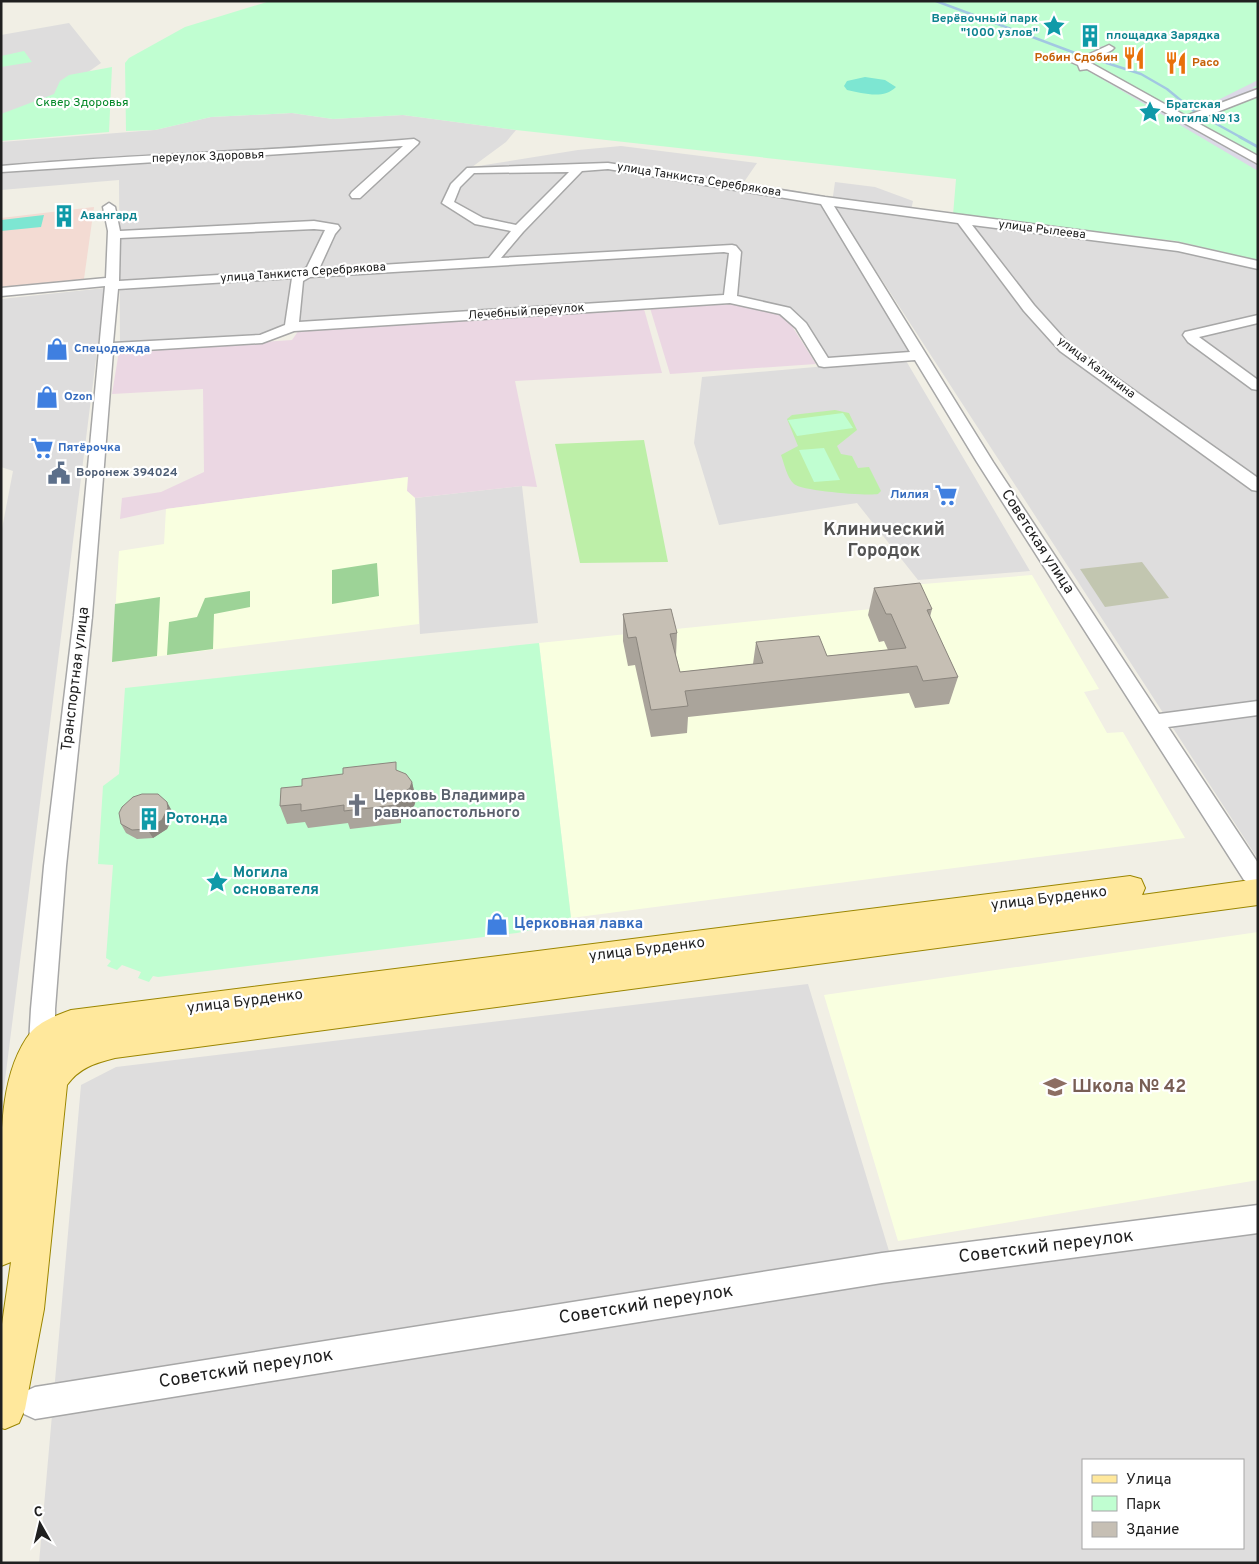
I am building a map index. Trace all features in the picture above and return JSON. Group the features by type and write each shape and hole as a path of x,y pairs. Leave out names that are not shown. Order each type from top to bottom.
{"main road":[{"name":"улица Бурденко","path":"1,1248 8,1227 25,1082 30,1065 47,1060 66,1061 99,1046 114,1043 1256,879"},
{"path":"11,1405 25,1309 46,1105 47,1060"}],"street":[{"path":"1102,50 1084,59 1079,64 1136,90 1251,156"},
{"path":"1186,120 1206,111 1242,101 1258,92"},
{"path":"1229,94 1242,101"},
{"name":"переулок Здоровья","path":"1,169 111,160 290,153 418,139 356,195"},
{"name":"улица Танкиста Серебрякова","path":"519,229 478,221 448,204 455,186 471,170 608,166 825,201"},
{"path":"495,262 495,257 519,229 579,168"},
{"name":"улица Рылеева","path":"825,201 1178,247 1258,265"},
{"name":"Советская улица","path":"825,201 985,462 1256,879"},
{"name":"Транспортная улица","path":"47,1060 43,1008 55,866 83,616 96,451 107,348 114,235 110,207"},
{"name":"улица Калинина","path":"962,220 1029,308 1065,348 1258,486"},
{"path":"114,235 314,225 334,228 330,232 312,269 297,280 292,326"},
{"name":"улица Танкиста Серебрякова","path":"1,292 112,283 732,249 735,252 730,299"},
{"name":"Лечебный переулок","path":"107,348 262,339 292,326 730,299 785,311 801,326 824,363 920,355"},
{"path":"1257,386 1192,339 1190,335 1258,319"},
{"path":"1153,722 1258,708"},
{"name":"Советский переулок","path":"11,1405 882,1268 1258,1219"}],"shaded area":[{"path":"69,23 101,63 51,98 1,115 1,35"},
{"path":"1102,46 1109,48 1087,60 1186,116 1258,80 1258,85 1252,88 1258,88 1258,94 1194,121 1251,153 1256,162 1254,163 1258,165 1258,171 1073,62"},
{"path":"865,77 885,80 896,87 891,91 873,95 847,90 844,86 847,81"},
{"path":"292,113 333,119 403,115 516,130 506,142 472,167 578,150 621,146 757,163 744,182 832,197 824,205 913,353 828,358 808,326 792,310 734,297 299,322 286,335 120,345 119,180 1,190 1,142 155,130 211,117"},
{"path":"835,182 875,187 913,201 910,215 1177,249 1258,268 1258,859 832,203"},
{"path":"94,207 84,279 1,287 1,218"},
{"path":"44,215 41,227 1,231 1,220"},
{"path":"105,288 4,1088 1,1099 1,534 13,471 1,467 1,299"},
{"path":"735,304 785,315 816,364 670,374 650,308"},
{"path":"644,309 662,373 515,381 537,487 522,486 415,498 407,491 407,477 166,509 120,519 122,498 161,492 204,472 203,389 112,394 119,351 292,340 299,330"},
{"path":"905,359 1030,571 918,580 857,503 719,525 694,443 702,377"},
{"path":"408,477 407,491 415,498 419,624 112,662 119,551 164,544 166,509"},
{"path":"522,486 538,623 420,634 415,498"},
{"path":"1142,562 1169,598 1105,607 1080,569"},
{"path":"1032,575 1099,689 1084,692 1107,733 1123,732 1185,838 571,918 539,643 920,604 911,585"},
{"name":"Школа № 42","path":"1258,932 1258,1180 898,1241 824,995"},
{"path":"808,984 892,1261 1258,1208 1258,1563 39,1563 81,1085 116,1067"}],"green space":[{"path":"270,1 1258,1 1258,260 1176,241 953,215 956,179 516,130 403,115 333,119 292,113 211,117 155,130 126,131 125,63 129,58 185,27"},
{"path":"24,51 32,62 1,67 1,56"},
{"name":"Сквер Здоровья","path":"112,67 109,132 1,141 1,114 54,94 60,81 69,75"},
{"path":"835,410 849,413 857,430 837,446 841,454 852,456 858,468 869,467 881,491 878,494 848,494 809,489 799,487 789,478 781,455 798,446 787,419 792,415"},
{"path":"843,413 853,428 797,436 788,420"},
{"path":"644,440 668,562 580,563 555,444"},
{"path":"824,448 840,480 814,482 799,450"},
{"path":"377,563 379,596 332,604 332,570"},
{"path":"250,591 250,607 214,614 213,649 167,655 169,622 197,617 205,598"},
{"path":"160,597 157,656 112,662 115,604"},
{"path":"539,643 571,918 561,924 517,933 158,977 153,976 149,982 138,978 141,972 122,965 117,970 107,966 111,961 106,958 113,865 98,864 103,786 119,774 125,688"}],"building":[{"path":"920,583 932,609 927,610 958,677 923,681 917,666 685,691 688,706 651,710 636,637 628,638 623,614 671,609 677,633 670,634 680,672 763,663 756,642 819,636 827,656 906,648 891,614 886,614 874,588"},
{"path":"396,762 396,770 406,774 412,782 410,788 396,798 396,805 344,811 344,805 301,811 301,804 280,806 281,788 302,786 302,779 343,774 343,768"},
{"name":"Ротонда","path":"142,794 158,794 167,802 168,808 162,820 147,829 132,830 121,824 119,813 122,807 133,797"}],"waterway":[{"path":"936,1 1083,56"},
{"path":"1091,58 1141,74 1167,89 1195,112"},
{"path":"1204,117 1242,138"},
{"path":"1240,137 1258,147"}],"place":[{"name":"Верёвочный парк \"1000 узлов\"","path":"1054,26"},
{"name":"площадка Зарядка","path":"1090,36"},
{"name":"Робин Сдобин","path":"1134,58"},
{"name":"Paco","path":"1176,63"},
{"name":"Братская могила № 13","path":"1150,112"},
{"name":"Авангард","path":"64,216"},
{"name":"Спецодежда","path":"57,349"},
{"name":"Ozon","path":"47,397"},
{"name":"Пятёрочка","path":"42,448"},
{"name":"Воронеж 394024","path":"59,473"},
{"name":"Лилия","path":"946,495"},
{"name":"Церковь Владимира равноапостольного","path":"357,805"},
{"name":"Ротонда","path":"149,819"},
{"name":"Могила основателя","path":"217,882"},
{"name":"Церковная лавка","path":"497,924"},
{"name":"Школа № 42","path":"1055,1087"}],"district":[{"name":"Клинический Городок","path":"884,540"}]}
